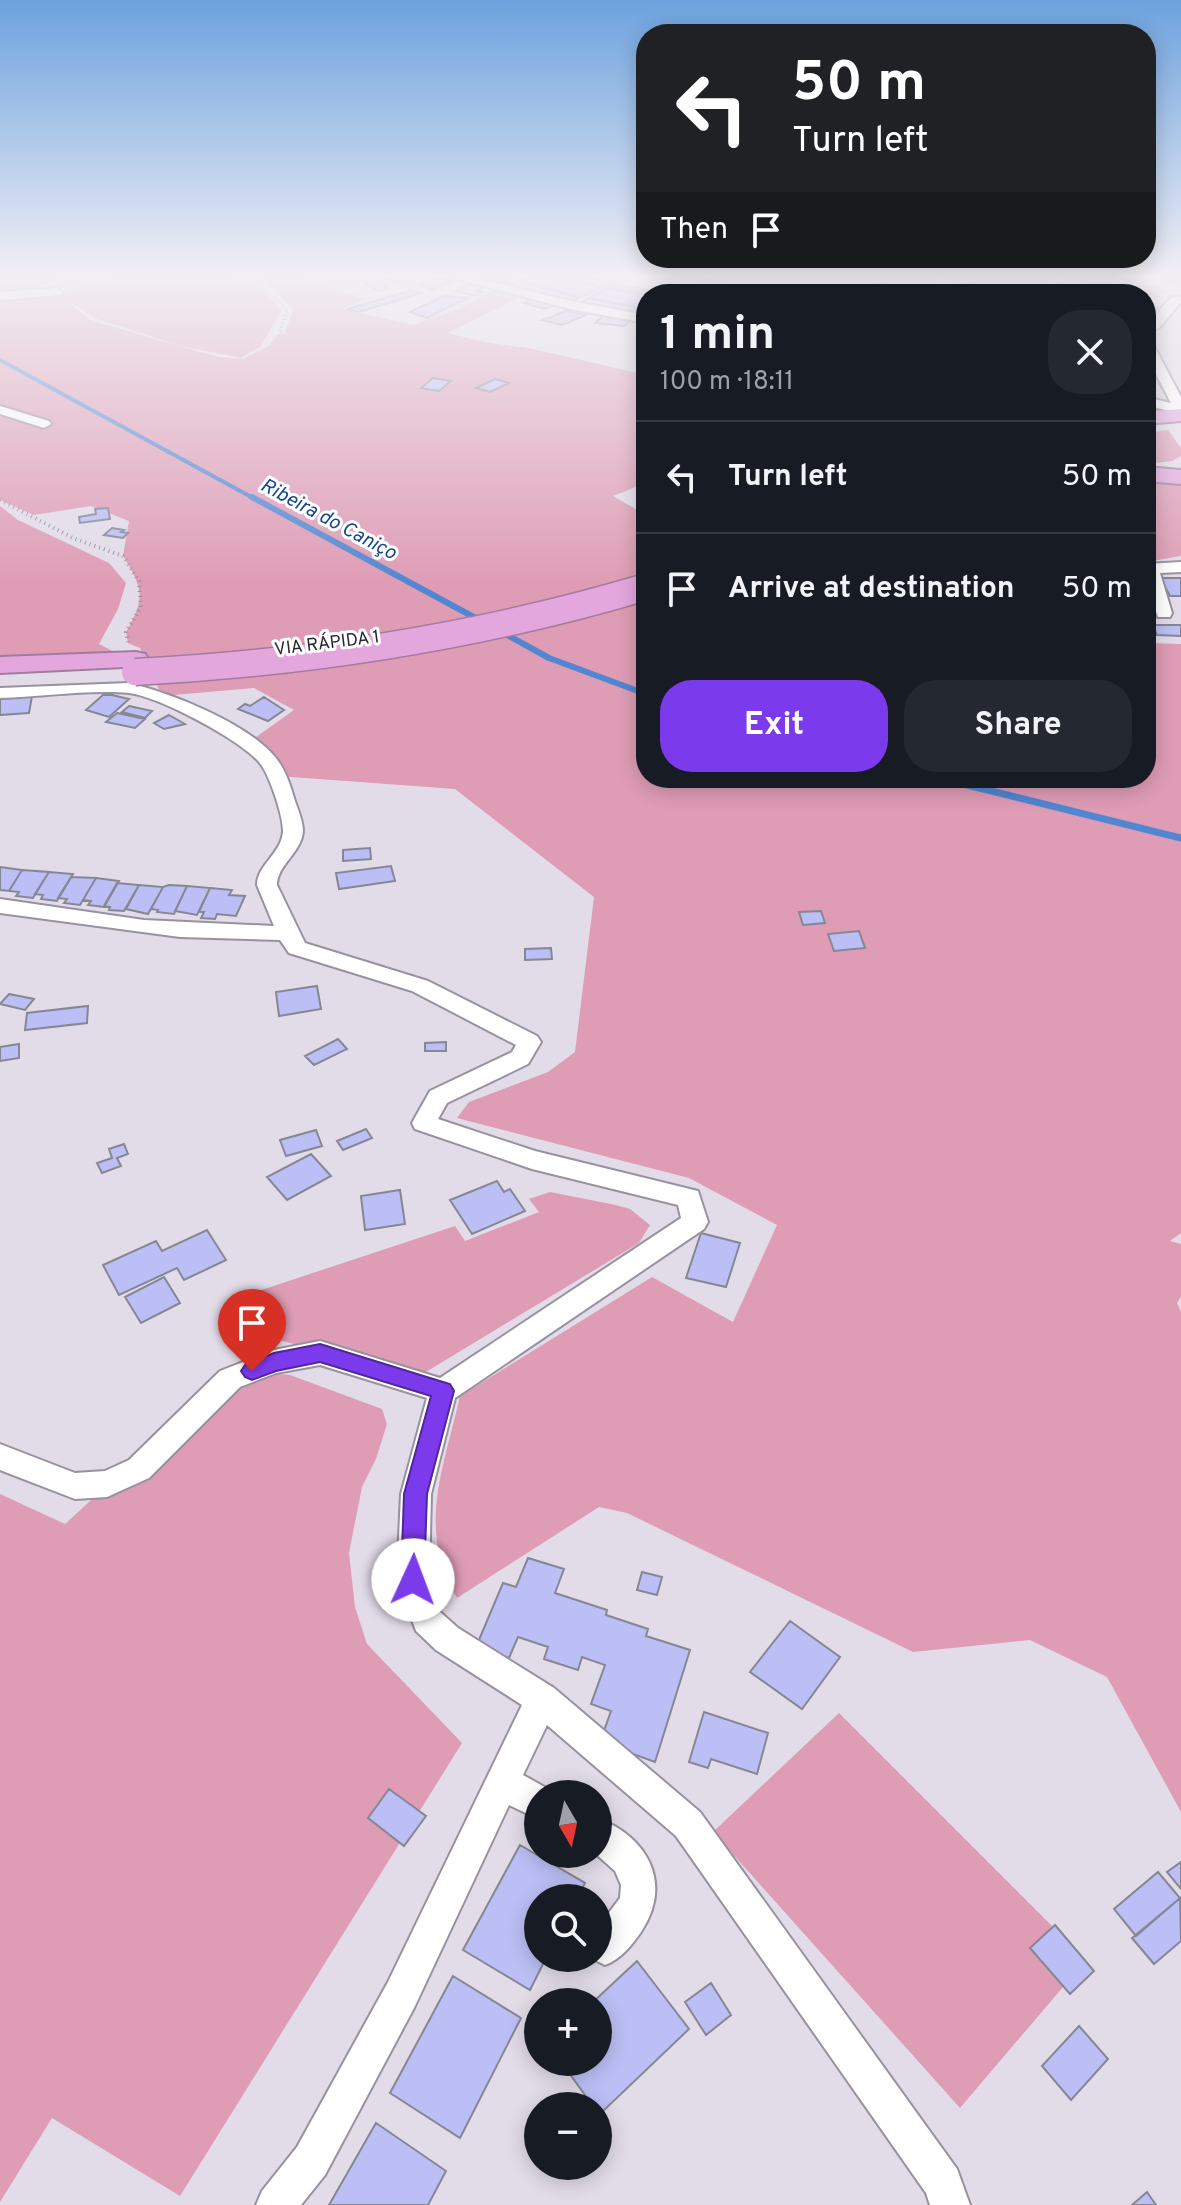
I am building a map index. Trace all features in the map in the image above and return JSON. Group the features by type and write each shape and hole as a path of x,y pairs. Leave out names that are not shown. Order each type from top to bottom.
{"highway":[{"path":"1156,416 1181,412"},
{"path":"1156,425 1181,423"},
{"path":"1156,475 1181,477"},
{"name":"VIA RÁPIDA 1","path":"0,665 238,654 374,639 540,606 636,578"},
{"name":"VIA RÁPIDA 1","path":"0,677 137,660 315,659 404,646 547,617 636,590"}],"street":[{"path":"1164,379 1181,412"},
{"path":"1156,404 1181,412"},
{"path":"0,410 44,424"},
{"path":"1156,569 1181,567"},
{"path":"1156,590 1164,613"},
{"path":"0,693 129,688 162,696 249,742 268,760 278,776 293,829 290,845 267,878 297,948 420,986 529,1042 520,1058 438,1097 424,1123 532,1160 689,1198 695,1222 443,1391 416,1494 413,1580 427,1620 447,1639 542,1699 688,1824 943,2183 950,2205"},
{"path":"0,906 129,926 243,935 288,933"},
{"path":"0,1457 75,1486 107,1484 139,1469 230,1379 274,1362 320,1353 443,1391"},
{"path":"276,2205 311,2161 393,2009 542,1699"},
{"path":"503,1783 524,1794"},
{"path":"612,1842 631,1865 639,1892 633,1909 612,1938"}],"path":[{"path":"0,500 73,538 123,556 139,581 141,607 126,632 137,660"}],"shaded area":[{"path":"0,379 636,379 636,487 613,496 636,509 636,788 1156,788 1156,643 1181,644 1181,1233 1170,1241 1181,1244 1181,1296 1177,1303 1181,1312 1181,1812 1107,1677 1030,1640 913,1652 627,1513 599,1507 457,1598 438,1547 436,1523 441,1473 460,1396 652,1277 733,1322 777,1225 689,1178 457,1118 469,1102 548,1072 575,1052 594,897 455,789 278,776 249,742 294,710 254,688 162,696 140,648 128,643 126,632 140,594 123,556 129,521 91,506 34,515 0,500"},
{"path":"1168,430 1181,448 1181,456 1172,461 1156,463 1156,432"},
{"path":"1156,482 1181,484 1181,556 1156,560"},
{"path":"0,506 18,520 109,563 126,583 118,609 99,644 122,656 0,659"},
{"path":"550,1192 630,1209 650,1225 639,1243 416,1378 229,1326 219,1320 228,1301 455,1226 465,1241 539,1212 529,1199"},
{"path":"264,1372 290,1375 382,1409 387,1424 376,1459 362,1487 349,1553 355,1607 367,1644 462,1743 180,2196 52,2118 0,2202 0,1494 65,1524 196,1404"},
{"path":"839,1713 1086,1960 960,2108 713,1832"}],"building":[{"path":"432,379 451,381 439,391 421,388"},
{"path":"495,379 509,383 490,392 476,388"},
{"path":"108,508 110,519 80,523 79,517 96,514 95,509"},
{"path":"112,528 128,533 123,538 104,535"},
{"path":"1160,578 1181,578 1181,596 1170,596"},
{"path":"1156,625 1181,625 1181,636 1157,635"},
{"path":"103,695 129,699 109,717 86,710"},
{"path":"32,696 29,713 0,715 0,699"},
{"path":"264,697 284,710 268,721 238,709 245,704 250,706"},
{"path":"129,706 152,711 145,718 122,712"},
{"path":"117,713 145,719 135,728 106,722"},
{"path":"169,715 185,724 164,729 154,723"},
{"path":"370,848 371,859 343,861 343,850"},
{"path":"391,866 395,881 339,889 336,873"},
{"path":"0,867 22,870 9,891 0,890"},
{"path":"22,870 49,872 33,898 16,896 19,892 9,891"},
{"path":"49,872 73,874 57,901 41,899 43,895 35,894"},
{"path":"71,877 96,878 80,905 64,903 67,899 58,898"},
{"path":"96,878 119,881 104,907 88,905 91,901 83,900"},
{"path":"117,883 139,885 124,911 109,910 110,907 104,906"},
{"path":"139,885 163,887 148,914 126,909"},
{"path":"187,886 174,914 151,909 163,887"},
{"path":"187,886 210,888 197,915 175,911"},
{"path":"210,888 232,890 229,895 245,896 236,916 217,914 215,919 201,918 204,912 199,912"},
{"path":"821,911 825,923 803,925 799,912"},
{"path":"859,931 865,948 834,951 828,934"},
{"path":"551,948 552,959 525,960 525,949"},
{"path":"317,986 321,1009 279,1016 276,992"},
{"path":"9,994 34,999 25,1010 0,1004"},
{"path":"88,1006 87,1023 25,1030 27,1013"},
{"path":"338,1039 347,1049 314,1065 305,1056"},
{"path":"446,1042 446,1051 425,1051 425,1043"},
{"path":"19,1044 19,1058 0,1061 0,1047"},
{"path":"366,1129 372,1138 343,1150 337,1141"},
{"path":"316,1130 322,1146 286,1156 280,1140"},
{"path":"124,1144 128,1154 117,1158 121,1166 102,1173 97,1163 112,1158 109,1149"},
{"path":"311,1154 331,1176 287,1200 267,1177"},
{"path":"497,1181 504,1192 510,1189 525,1211 472,1234 450,1200"},
{"path":"400,1190 405,1224 365,1230 361,1196"},
{"path":"207,1230 226,1260 184,1280 177,1268 119,1295 103,1265 156,1241 162,1251"},
{"path":"701,1233 740,1243 726,1287 686,1278"},
{"path":"164,1277 180,1303 141,1323 125,1297"},
{"path":"528,1558 564,1569 555,1593 607,1610 606,1615 648,1629 646,1636 690,1650 655,1762 600,1742 611,1711 591,1704 605,1665 582,1657 578,1670 544,1659 548,1647 518,1637 509,1658 476,1647 503,1583 516,1587"},
{"path":"642,1572 662,1577 657,1595 637,1590"},
{"path":"790,1621 840,1657 802,1709 750,1672"},
{"path":"704,1712 768,1733 757,1774 711,1759 708,1768 689,1762"},
{"path":"389,1789 426,1816 404,1846 368,1818"},
{"path":"520,1845 524,1847 524,1868 559,1868 585,1883 524,1884 524,1972 539,1972 531,1988 463,1950"},
{"path":"1181,1862 1181,1889 1167,1872"},
{"path":"1158,1872 1180,1898 1136,1936 1114,1909"},
{"path":"1180,1898 1181,1941 1154,1964 1132,1938"},
{"path":"1055,1925 1094,1971 1070,1994 1030,1948"},
{"path":"637,1961 689,2029 612,2103 612,2092 583,2092 571,2076 612,2076 612,1988 608,1988"},
{"path":"453,1976 521,2018 460,2138 390,2093"},
{"path":"711,1983 731,2015 706,2035 685,2002"},
{"path":"1079,2026 1108,2059 1071,2100 1042,2066"},
{"path":"376,2123 446,2171 428,2205 329,2205"},
{"path":"1147,2192 1156,2205 1132,2205"}],"waterway":[{"name":"Ribeira do Caniço","path":"35,379 255,499"},
{"name":"Ribeira do Caniço","path":"252,497 481,621"},
{"name":"Ribeira do Caniço","path":"500,631 549,658 636,690"},
{"name":"Ribeira do Caniço","path":"979,788 1181,838"}],"route":[{"path":"252,1371 274,1362 320,1353 443,1391 416,1494 413,1580"}]}
